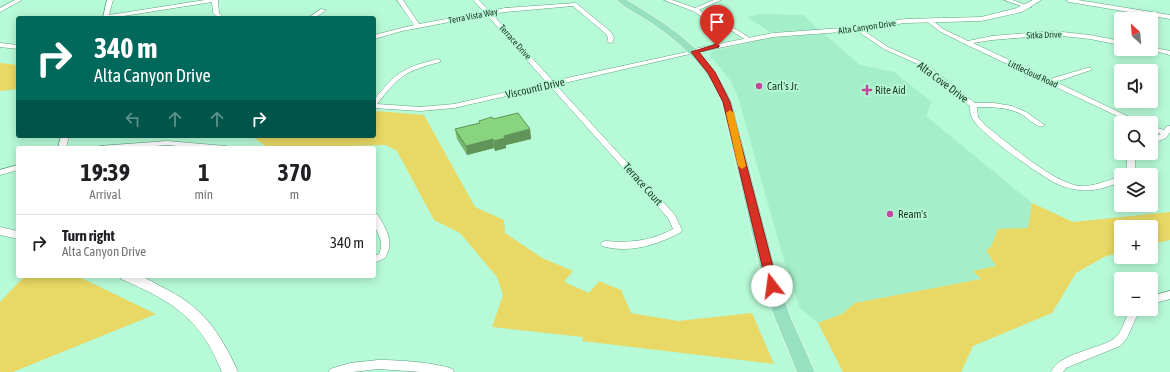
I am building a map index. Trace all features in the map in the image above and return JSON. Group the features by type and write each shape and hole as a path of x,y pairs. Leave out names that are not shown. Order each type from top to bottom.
{"main road":[{"path":"621,0 674,34 694,52 712,72 726,99 772,286 782,316 806,372"}],"street":[{"path":"0,10 19,0"},
{"path":"106,16 110,0"},
{"path":"112,16 214,0 216,13 219,16"},
{"path":"400,0 418,26"},
{"name":"Terrace Drive","path":"476,0 553,84"},
{"path":"667,0 695,10 718,25 734,30 748,39"},
{"path":"695,10 718,0"},
{"path":"1007,0 1029,7"},
{"name":"Alta Canyon Drive","path":"694,52 748,39 783,34 858,28 894,23 981,19 1008,14 1029,7 1038,0"},
{"path":"1069,0 1170,17"},
{"name":"Terra Vista Way","path":"376,36 418,26 488,13 522,8 574,4 609,33 611,38 610,42"},
{"path":"0,5 9,5"},
{"path":"314,16 323,10"},
{"name":"Littlecloud Road","path":"930,21 941,30 967,43 1123,116"},
{"name":"Alta Cove Drive","path":"858,28 886,48 924,65 973,105 975,117 984,128 1051,178 1068,186 1080,188 1114,182"},
{"name":"Sitka Drive","path":"967,43 992,38 1053,33 1084,36 1114,42"},
{"path":"0,45 16,47"},
{"path":"1158,51 1170,53"},
{"name":"Viscounti Drive","path":"376,105 414,109 454,106 694,52"},
{"path":"376,102 393,79 402,72 438,61"},
{"path":"1049,82 1089,69"},
{"name":"Terrace Court","path":"553,84 672,217 678,230 663,238 636,246 605,244"},
{"path":"973,105 997,104 1012,107 1026,113 1041,125"},
{"path":"1158,129 1168,131"},
{"path":"1158,139 1168,131"},
{"path":"127,146 167,143 202,146"},
{"path":"0,173 16,168"},
{"path":"376,219 381,227 386,241 385,252 378,258"},
{"path":"0,231 16,235"},
{"path":"130,278 162,292 186,306 211,332 223,352 230,372"},
{"path":"1158,298 1170,295"},
{"path":"1056,372 1062,365 1116,343 1122,339 1126,333 1131,316"},
{"path":"334,372 360,366 386,363 449,372"}],"shaded area":[{"path":"759,14 804,15 819,30 770,32 747,17"},
{"path":"824,34 860,65 894,72 932,102 926,116 1032,203 1028,229 998,229 991,247 996,266 973,271 981,279 855,303 842,314 818,323 799,307 781,250 738,97 730,80 710,55 713,51 769,38"},
{"path":"0,63 16,65 16,89 0,91"},
{"path":"377,111 424,115 475,207 504,220 505,233 542,258 573,271 564,282 589,293 599,281 621,290 631,313 678,321 752,313 774,364 582,341 583,337 492,327 503,295 497,277 460,233 434,220 397,151 386,145 265,146 255,138 376,138"},
{"path":"1032,203 1073,222 1170,212 1170,240 1158,243 1158,220 1114,220 1114,254 1104,257 1076,273 1052,313 973,346 961,372 843,372 818,323 842,314 855,303 981,279 973,271 996,266 986,250 991,247 998,229 1028,228"},
{"path":"23,278 81,278 156,314 13,372 0,372 0,302"}],"building":[{"path":"518,113 530,129 504,136 505,138 494,141 493,139 466,146 455,129 480,123 479,121 492,117 493,119"}],"slow traffic":[{"path":"730,113 742,166"}],"place":[{"name":"Carl's Jr.","path":"759,86"},
{"name":"Rite Aid","path":"867,90"},
{"name":"Ream's","path":"890,214"}],"route":[{"path":"717,46 694,52 712,72 727,102 772,286"}]}
